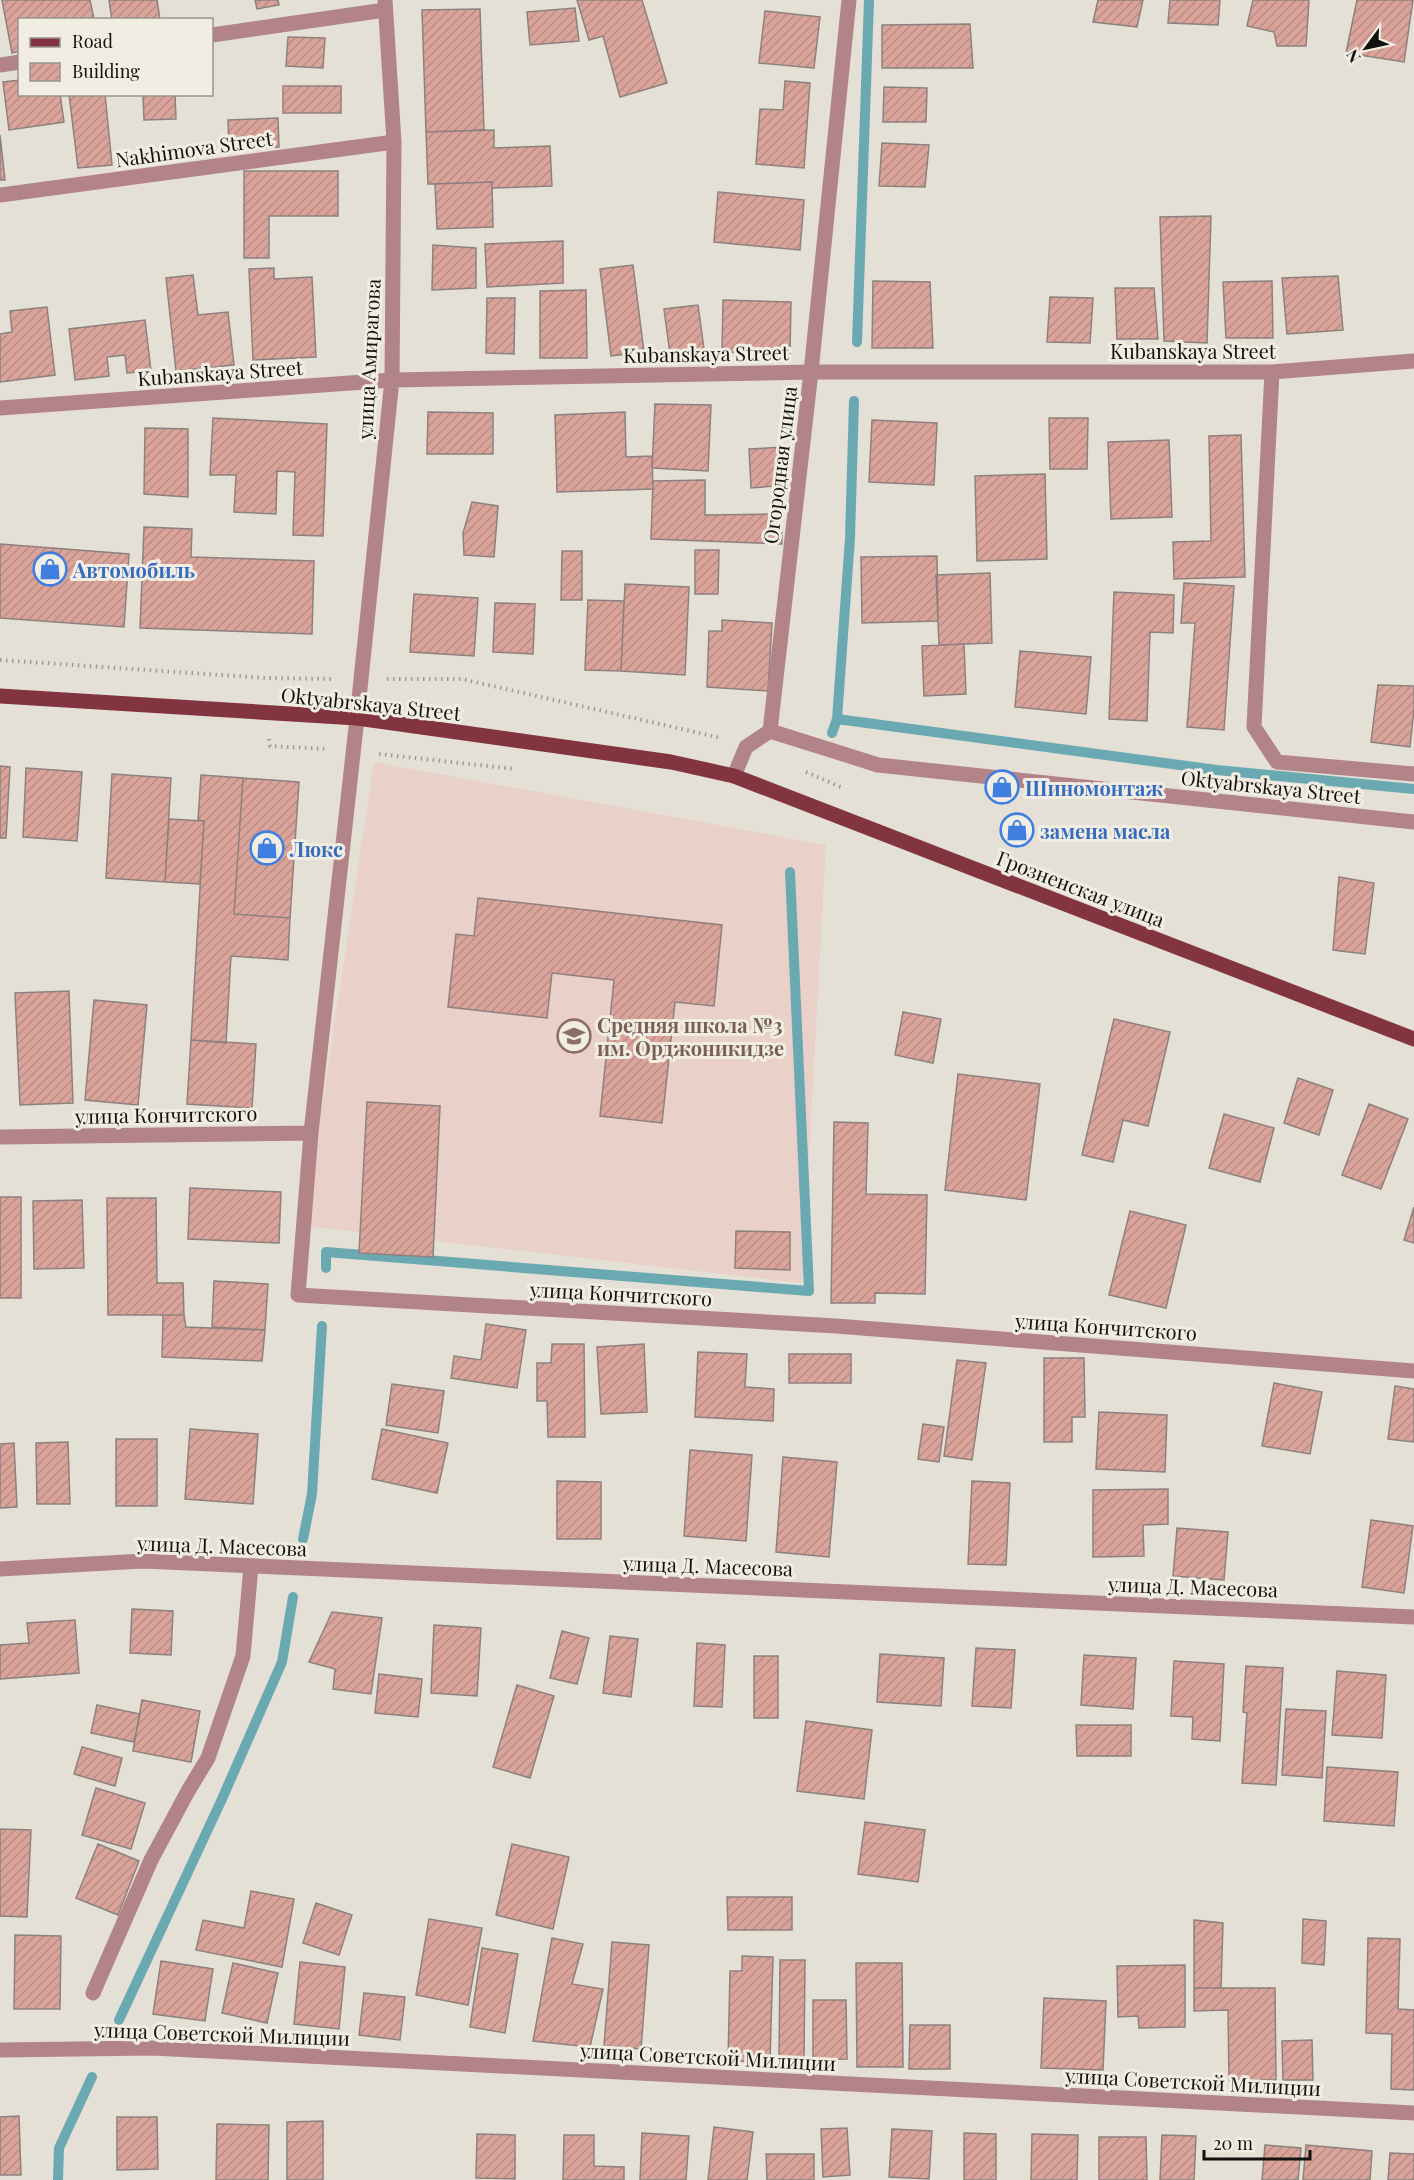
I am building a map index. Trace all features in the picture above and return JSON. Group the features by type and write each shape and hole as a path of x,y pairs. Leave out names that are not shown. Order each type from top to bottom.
{"main road":[{"name":"Oktyabrskaya Street","path":"0,696 357,718 671,762 734,777"},
{"name":"Грозненская улица","path":"734,777 1414,1039"}],"street":[{"name":"Огородная улица","path":"770,730 811,372 849,0"},
{"path":"213,35 385,5"},
{"name":"улица Амирагова","path":"311,1133 354,751 392,380 394,142 385,5"},
{"path":"0,65 18,62"},
{"name":"Nakhimova Street","path":"0,195 394,142"},
{"name":"Kubanskaya Street","path":"0,408 392,380 811,372 1272,372 1414,360"},
{"path":"1272,372 1254,727 1276,762 1414,774"},
{"path":"734,777 746,747 770,730"},
{"name":"Oktyabrskaya Street","path":"770,730 878,765 1414,822"},
{"name":"улица Кончитского","path":"0,1137 311,1133 298,1295 836,1326 1414,1371"},
{"name":"улица Д. Масесова","path":"0,1569 143,1561 1414,1617"},
{"path":"93,1993 152,1860 208,1758 243,1656 251,1566"},
{"name":"улица Советской Милиции","path":"0,2050 153,2048 1414,2113"}],"path":[{"path":"266,678 270,746 354,751 518,769"}],"shaded area":[{"name":"Средняя школа №3 им. Орджоникидзе","path":"374,762 826,845 802,1283 304,1226"}],"building":[{"path":"2,0 90,0 94,18 18,18 18,52 12,53"},
{"path":"109,0 157,0 160,18 112,18"},
{"path":"255,0 278,0 279,5 257,9"},
{"path":"577,0 642,0 667,83 620,97 603,36 589,40"},
{"path":"1098,0 1143,0 1137,27 1093,22"},
{"path":"1170,0 1220,0 1218,25 1168,23"},
{"path":"1253,0 1309,0 1306,46 1277,46 1274,32 1247,26"},
{"path":"1357,0 1413,0 1404,62 1346,53"},
{"path":"575,8 579,41 530,45 527,12"},
{"path":"480,9 484,130 426,132 422,10"},
{"path":"765,11 820,17 814,68 759,63"},
{"path":"970,24 973,68 882,68 882,25"},
{"path":"288,37 325,38 323,68 286,66"},
{"path":"18,80 18,96 60,96 64,122 9,130 3,82"},
{"path":"785,81 810,83 804,168 756,164 760,109 783,110"},
{"path":"283,86 341,86 341,113 283,113"},
{"path":"884,87 927,88 926,122 883,122"},
{"path":"69,96 105,96 112,165 78,168"},
{"path":"143,96 175,96 176,119 144,120"},
{"path":"278,118 279,147 229,149 228,120"},
{"path":"494,130 494,148 550,146 552,186 492,188 492,182 428,184 426,132"},
{"path":"0,135 5,180 0,180"},
{"path":"882,143 929,145 925,187 879,186"},
{"path":"244,171 338,171 338,216 269,216 269,258 244,258"},
{"path":"492,182 493,227 437,229 435,184"},
{"path":"718,192 804,200 800,250 714,242"},
{"path":"1211,216 1207,343 1164,341 1160,217"},
{"path":"563,241 563,283 487,287 485,244"},
{"path":"433,245 476,248 476,288 432,290"},
{"path":"633,265 644,352 611,356 600,269"},
{"path":"274,268 274,279 312,277 316,357 253,360 249,269"},
{"path":"193,275 198,315 228,312 234,365 176,371 166,278"},
{"path":"1338,276 1343,330 1287,334 1282,278"},
{"path":"873,281 930,282 933,348 872,348"},
{"path":"1272,281 1273,338 1226,338 1223,282"},
{"path":"1115,288 1154,288 1158,339 1117,339"},
{"path":"586,290 587,358 540,358 540,291"},
{"path":"1050,297 1093,298 1090,343 1047,342"},
{"path":"487,298 515,298 514,354 486,353"},
{"path":"723,300 791,302 790,353 722,352"},
{"path":"698,305 704,349 670,354 664,309"},
{"path":"47,307 55,375 0,382 0,334 12,332 10,311"},
{"path":"145,320 151,371 127,373 125,355 107,357 109,376 75,380 69,329"},
{"path":"655,404 711,405 708,471 652,468"},
{"path":"428,412 493,413 493,454 427,454"},
{"path":"625,412 626,457 652,456 653,489 557,492 555,415"},
{"path":"213,418 327,424 323,536 293,535 295,472 277,471 276,514 234,512 236,475 210,475"},
{"path":"1049,418 1088,418 1087,469 1050,469"},
{"path":"872,420 937,423 934,485 869,482"},
{"path":"145,428 188,429 188,497 144,494"},
{"path":"1241,435 1245,577 1174,579 1173,542 1211,541 1209,436"},
{"path":"1169,440 1172,517 1111,519 1108,442"},
{"path":"785,447 787,485 751,488 749,449"},
{"path":"1045,474 1047,559 977,561 975,476"},
{"path":"705,480 705,515 781,514 782,544 651,539 653,481"},
{"path":"472,502 498,506 494,557 464,555 463,533"},
{"path":"144,527 192,529 191,557 314,561 312,634 140,628"},
{"path":"0,544 129,554 124,627 0,618"},
{"path":"695,550 719,550 718,594 695,594"},
{"path":"562,551 582,551 582,600 561,600"},
{"path":"937,556 938,621 862,623 861,557"},
{"path":"990,573 992,643 939,645 936,575"},
{"path":"1184,583 1234,586 1224,730 1187,727 1195,623 1181,623"},
{"path":"625,584 689,587 685,675 621,671"},
{"path":"1114,592 1174,595 1173,633 1150,632 1147,721 1109,719"},
{"path":"414,594 478,598 474,656 410,652"},
{"path":"588,600 624,601 621,671 585,670"},
{"path":"495,603 535,604 533,654 493,652"},
{"path":"722,620 772,623 768,691 707,687 709,631 722,631"},
{"path":"964,644 966,694 924,696 922,646"},
{"path":"1020,651 1091,657 1086,714 1015,707"},
{"path":"1378,685 1414,686 1410,747 1371,742"},
{"path":"0,766 10,767 6,838 0,838"},
{"path":"26,768 82,772 77,841 23,837"},
{"path":"112,774 171,778 165,882 106,878"},
{"path":"201,775 243,778 234,914 290,918 288,960 231,956 226,1043 191,1040 204,821 198,820"},
{"name":"Люкс","path":"243,778 299,782 290,918 234,914"},
{"path":"169,819 204,821 200,884 165,882"},
{"path":"1339,877 1374,883 1365,954 1333,950"},
{"path":"478,898 722,925 714,1006 675,1002 662,1123 600,1116 614,980 552,973 547,1018 448,1007 456,934 474,936"},
{"path":"69,991 73,1103 20,1105 15,993"},
{"path":"94,1000 147,1005 138,1105 85,1100"},
{"path":"903,1012 941,1019 933,1063 895,1055"},
{"path":"1114,1019 1170,1032 1148,1126 1123,1120 1113,1162 1082,1155"},
{"path":"191,1040 256,1044 252,1108 187,1104"},
{"path":"958,1074 1040,1084 1026,1200 945,1190"},
{"path":"1298,1078 1333,1090 1319,1135 1284,1123"},
{"path":"367,1102 440,1106 433,1257 359,1253"},
{"path":"1369,1104 1408,1119 1381,1189 1342,1175"},
{"path":"1224,1114 1274,1128 1260,1182 1209,1168"},
{"path":"834,1122 868,1123 866,1194 927,1195 925,1294 875,1293 875,1303 831,1303"},
{"path":"190,1188 281,1192 279,1243 188,1239"},
{"path":"0,1197 21,1197 21,1298 0,1298"},
{"path":"107,1198 156,1198 157,1283 183,1283 184,1315 108,1315"},
{"path":"82,1200 84,1268 34,1269 33,1201"},
{"path":"1414,1207 1414,1243 1404,1240"},
{"path":"1130,1211 1186,1225 1166,1308 1109,1295"},
{"path":"736,1231 790,1232 790,1270 735,1268"},
{"path":"214,1281 268,1284 265,1330 212,1327"},
{"path":"163,1315 184,1315 186,1327 265,1330 262,1361 162,1357"},
{"path":"486,1324 526,1330 517,1388 451,1378 454,1356 481,1360"},
{"path":"552,1344 584,1344 585,1437 548,1437 547,1401 537,1401 537,1363 551,1363"},
{"path":"644,1344 647,1412 601,1414 597,1347"},
{"path":"698,1352 747,1354 745,1387 774,1389 773,1421 695,1417"},
{"path":"789,1354 851,1354 851,1383 789,1383"},
{"path":"1044,1358 1084,1358 1085,1417 1072,1417 1072,1442 1044,1442"},
{"path":"957,1360 986,1363 972,1460 944,1456"},
{"path":"1274,1383 1322,1392 1310,1454 1262,1446"},
{"path":"392,1384 444,1391 438,1433 386,1425"},
{"path":"1395,1386 1414,1389 1414,1442 1388,1439"},
{"path":"1099,1412 1167,1415 1165,1472 1096,1469"},
{"path":"923,1424 944,1427 939,1462 918,1459"},
{"path":"190,1429 258,1434 253,1504 185,1499"},
{"path":"382,1429 448,1443 437,1493 372,1479"},
{"path":"116,1439 157,1439 157,1506 116,1506"},
{"path":"68,1442 70,1504 37,1504 36,1443"},
{"path":"14,1443 17,1507 0,1508 0,1444"},
{"path":"690,1450 752,1455 746,1541 684,1536"},
{"path":"783,1457 837,1462 829,1557 776,1552"},
{"path":"557,1481 601,1482 601,1539 557,1539"},
{"path":"972,1481 1010,1483 1006,1565 968,1564"},
{"path":"1168,1489 1168,1524 1143,1525 1144,1556 1093,1557 1093,1490"},
{"path":"1371,1520 1413,1526 1404,1593 1362,1587"},
{"path":"1177,1528 1228,1532 1224,1580 1173,1576"},
{"path":"132,1609 173,1611 171,1655 130,1653"},
{"path":"332,1612 382,1618 371,1694 333,1689 335,1669 309,1662"},
{"path":"75,1620 79,1673 0,1679 0,1645 29,1643 27,1623"},
{"path":"434,1625 481,1628 477,1696 431,1693"},
{"path":"562,1631 589,1638 577,1684 550,1678"},
{"path":"610,1636 638,1639 631,1697 603,1693"},
{"path":"697,1643 725,1645 722,1707 694,1706"},
{"path":"976,1648 1015,1650 1011,1708 972,1706"},
{"path":"880,1654 944,1658 941,1706 877,1702"},
{"path":"1084,1655 1136,1658 1133,1709 1081,1705"},
{"path":"754,1656 778,1656 778,1718 754,1718"},
{"path":"1174,1661 1224,1664 1220,1741 1192,1739 1193,1717 1171,1716"},
{"path":"1246,1666 1283,1668 1276,1785 1242,1783 1247,1713 1243,1712"},
{"path":"1337,1671 1386,1675 1382,1738 1332,1735"},
{"path":"379,1674 422,1679 418,1717 375,1713"},
{"path":"517,1685 554,1696 530,1778 493,1767"},
{"path":"142,1700 200,1711 191,1762 133,1751"},
{"path":"97,1705 140,1714 134,1742 91,1733"},
{"path":"1286,1709 1326,1711 1322,1778 1282,1775"},
{"path":"806,1721 872,1730 864,1799 797,1791"},
{"path":"1076,1725 1131,1725 1131,1756 1077,1756"},
{"path":"82,1747 122,1758 115,1786 74,1774"},
{"path":"1327,1767 1398,1772 1394,1826 1324,1821"},
{"path":"96,1788 145,1803 131,1849 82,1835"},
{"path":"865,1822 925,1830 918,1882 858,1874"},
{"path":"0,1829 31,1830 27,1917 0,1916"},
{"path":"98,1844 139,1861 118,1915 76,1898"},
{"path":"512,1844 569,1857 553,1929 496,1915"},
{"path":"251,1891 294,1899 282,1967 196,1950 203,1920 244,1928"},
{"path":"727,1897 792,1897 792,1930 728,1930"},
{"path":"316,1903 352,1915 339,1955 303,1943"},
{"path":"429,1919 482,1928 468,2005 416,1995"},
{"path":"1303,1919 1326,1921 1324,1965 1302,1963"},
{"path":"1194,1920 1223,1923 1221,1988 1194,1988"},
{"path":"15,1935 61,1936 60,2009 14,2009"},
{"path":"552,1938 583,1944 572,1984 603,1989 590,2047 533,2041"},
{"path":"1368,1938 1400,1939 1398,2009 1414,2010 1414,2090 1391,2089 1392,2034 1366,2033"},
{"path":"612,1942 649,1945 641,2049 604,2046"},
{"path":"482,1948 518,1954 505,2033 470,2027"},
{"path":"742,1956 773,1957 770,2062 728,2061 730,1971 742,1971"},
{"path":"780,1960 805,1960 804,2061 779,2061"},
{"path":"161,1961 213,1969 205,2021 153,2014"},
{"path":"300,1962 345,1967 339,2029 294,2024"},
{"path":"233,1963 278,1973 267,2023 222,2013"},
{"path":"856,1963 902,1963 903,2067 857,2067"},
{"path":"1185,1965 1185,2027 1139,2028 1138,2016 1118,2017 1117,1966"},
{"path":"1194,1988 1275,1988 1276,2080 1229,2080 1228,2010 1194,2011"},
{"path":"364,1993 405,1997 400,2040 359,2035"},
{"path":"1044,1998 1106,2001 1103,2070 1041,2068"},
{"path":"813,2000 846,2000 847,2059 813,2060"},
{"path":"910,2025 950,2025 950,2069 909,2069"},
{"path":"1312,2040 1313,2080 1283,2080 1282,2041"},
{"path":"19,2116 21,2175 0,2175 0,2117"},
{"path":"117,2117 157,2117 158,2169 117,2170"},
{"path":"323,2121 323,2180 287,2180 287,2122"},
{"path":"217,2124 269,2125 268,2180 216,2180"},
{"path":"714,2127 753,2132 747,2180 708,2180"},
{"path":"847,2128 850,2175 823,2177 821,2129"},
{"path":"892,2129 932,2131 929,2179 889,2177"},
{"path":"642,2133 689,2136 686,2180 640,2180"},
{"path":"964,2133 996,2134 996,2180 964,2180"},
{"path":"477,2134 515,2135 515,2179 476,2178"},
{"path":"1032,2134 1078,2135 1077,2180 1031,2180"},
{"path":"564,2135 594,2135 594,2166 624,2167 624,2180 563,2180"},
{"path":"1162,2135 1196,2136 1194,2180 1160,2180"},
{"path":"1099,2137 1146,2137 1147,2180 1099,2180"},
{"path":"1265,2145 1301,2148 1298,2180 1262,2180"},
{"path":"1306,2145 1372,2151 1370,2180 1303,2180"},
{"path":"1390,2153 1414,2154 1414,2180 1388,2180"},
{"path":"766,2154 814,2154 814,2180 767,2180"}],"waterway":[{"path":"857,342 869,0"},
{"path":"832,733 837,719 850,538 854,401"},
{"path":"837,719 1217,770 1414,789"},
{"path":"326,1268 326,1252 809,1291 790,872"},
{"path":"303,1539 312,1494 322,1326"},
{"path":"119,2020 222,1799 282,1662 293,1597"},
{"path":"58,2180 59,2148 92,2077"}],"place":[{"name":"Автомобиль","path":"50,569"},
{"name":"Шиномонтаж","path":"1002,787"},
{"name":"замена масла","path":"1017,830"},
{"name":"Люкс","path":"267,848"},
{"name":"Средняя школа №3 им. Орджоникидзе","path":"574,1036"}]}
